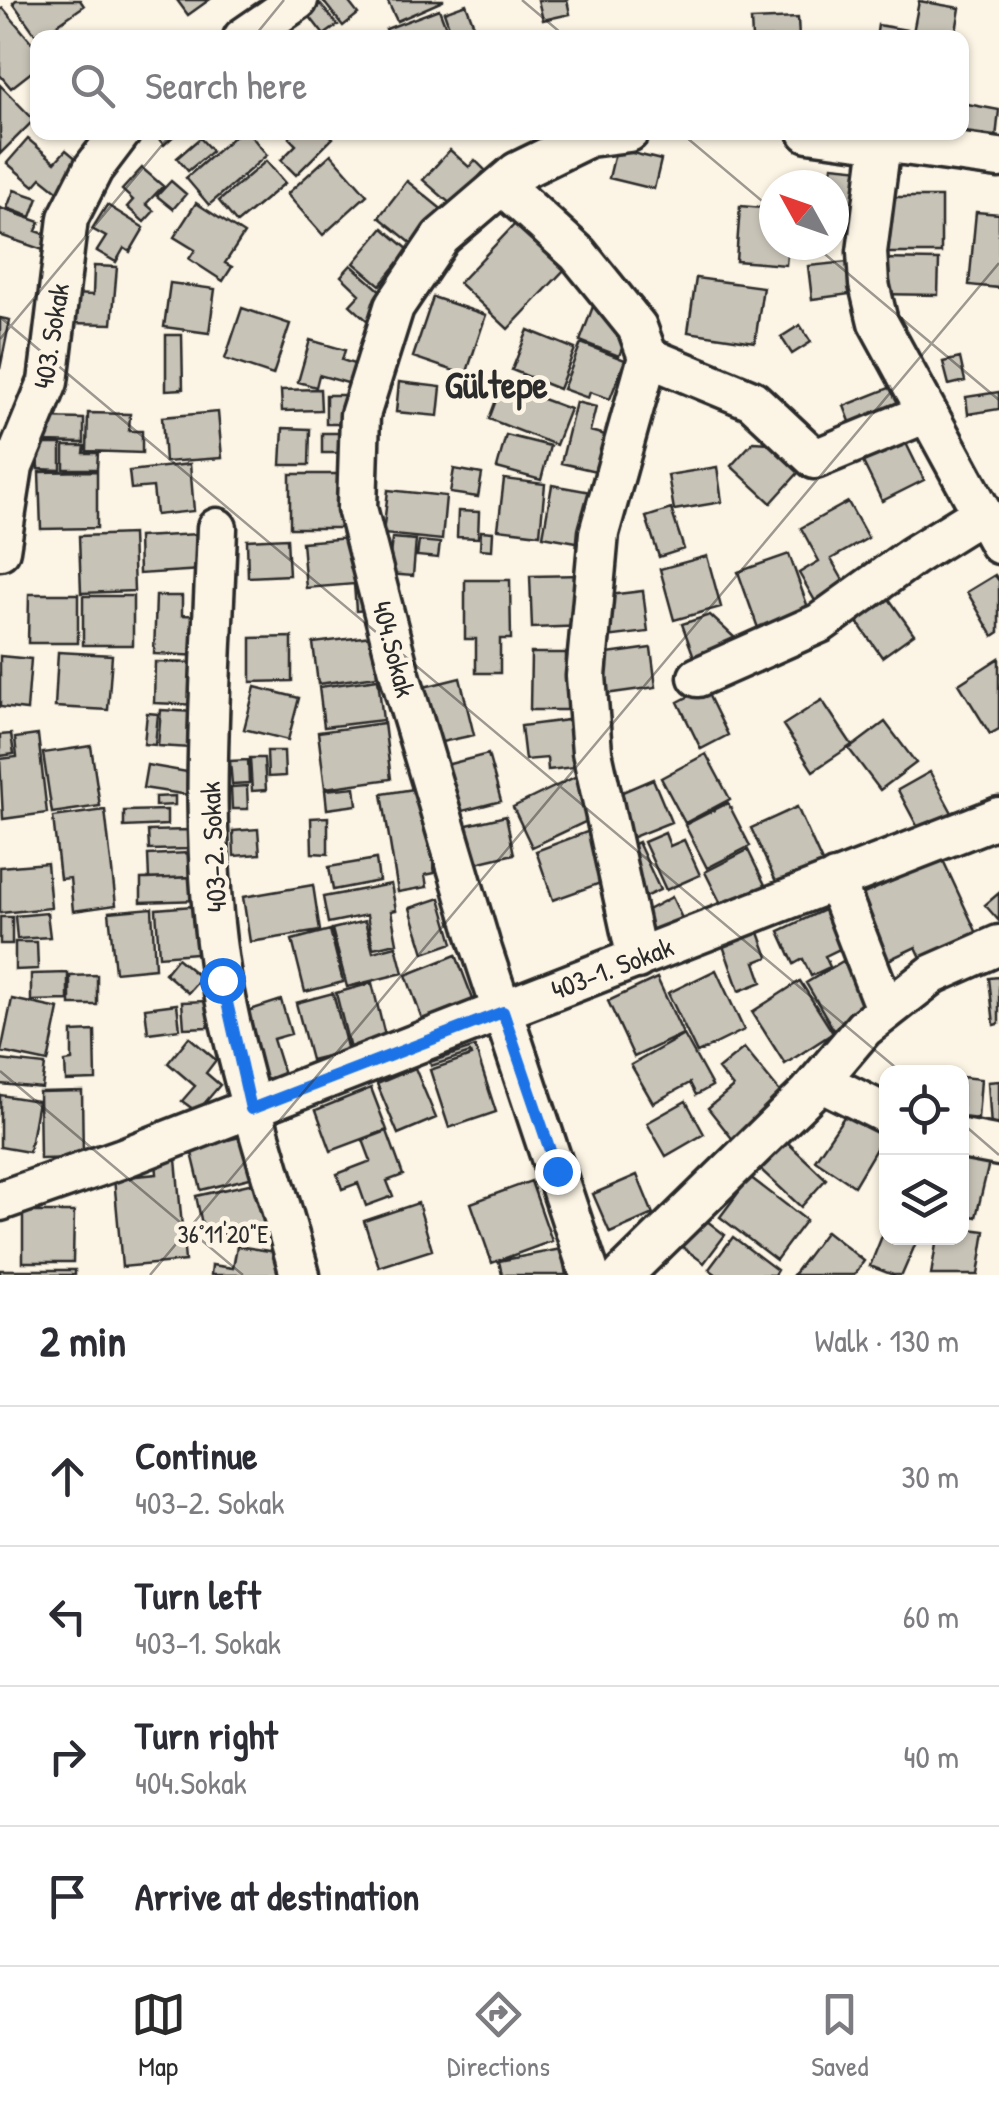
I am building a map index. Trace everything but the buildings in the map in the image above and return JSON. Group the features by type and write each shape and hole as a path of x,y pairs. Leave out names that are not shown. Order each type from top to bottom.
{"street":[{"path":"255,30 298,0"},
{"name":"403. Sokak","path":"0,550 7,463 48,382 68,218 93,169 115,140"},
{"name":"404.Sokak","path":"583,140 517,172 442,237 394,307 360,415 357,508 400,675 503,1012 590,1275"},
{"path":"861,140 999,158"},
{"path":"698,677 820,622 988,507 928,413 878,322 866,252 881,143"},
{"path":"502,185 578,254 637,327 648,357 599,533 586,676 592,752 637,959"},
{"path":"648,357 752,400 815,459 928,413"},
{"name":"403-2. Sokak","path":"217,528 207,836 222,980 251,1109 300,1275"},
{"name":"403-1. Sokak","path":"0,1201 251,1109 999,817"},
{"path":"835,880 886,1011"},
{"path":"623,1275 820,1081 864,1028 933,974 999,945"},
{"path":"820,1081 879,1110"},
{"path":"969,1140 999,1146"}],"district":[{"name":"Gültepe","path":"496,384"}],"route":[{"path":"222,980 251,1109 503,1012 557,1171"}]}
